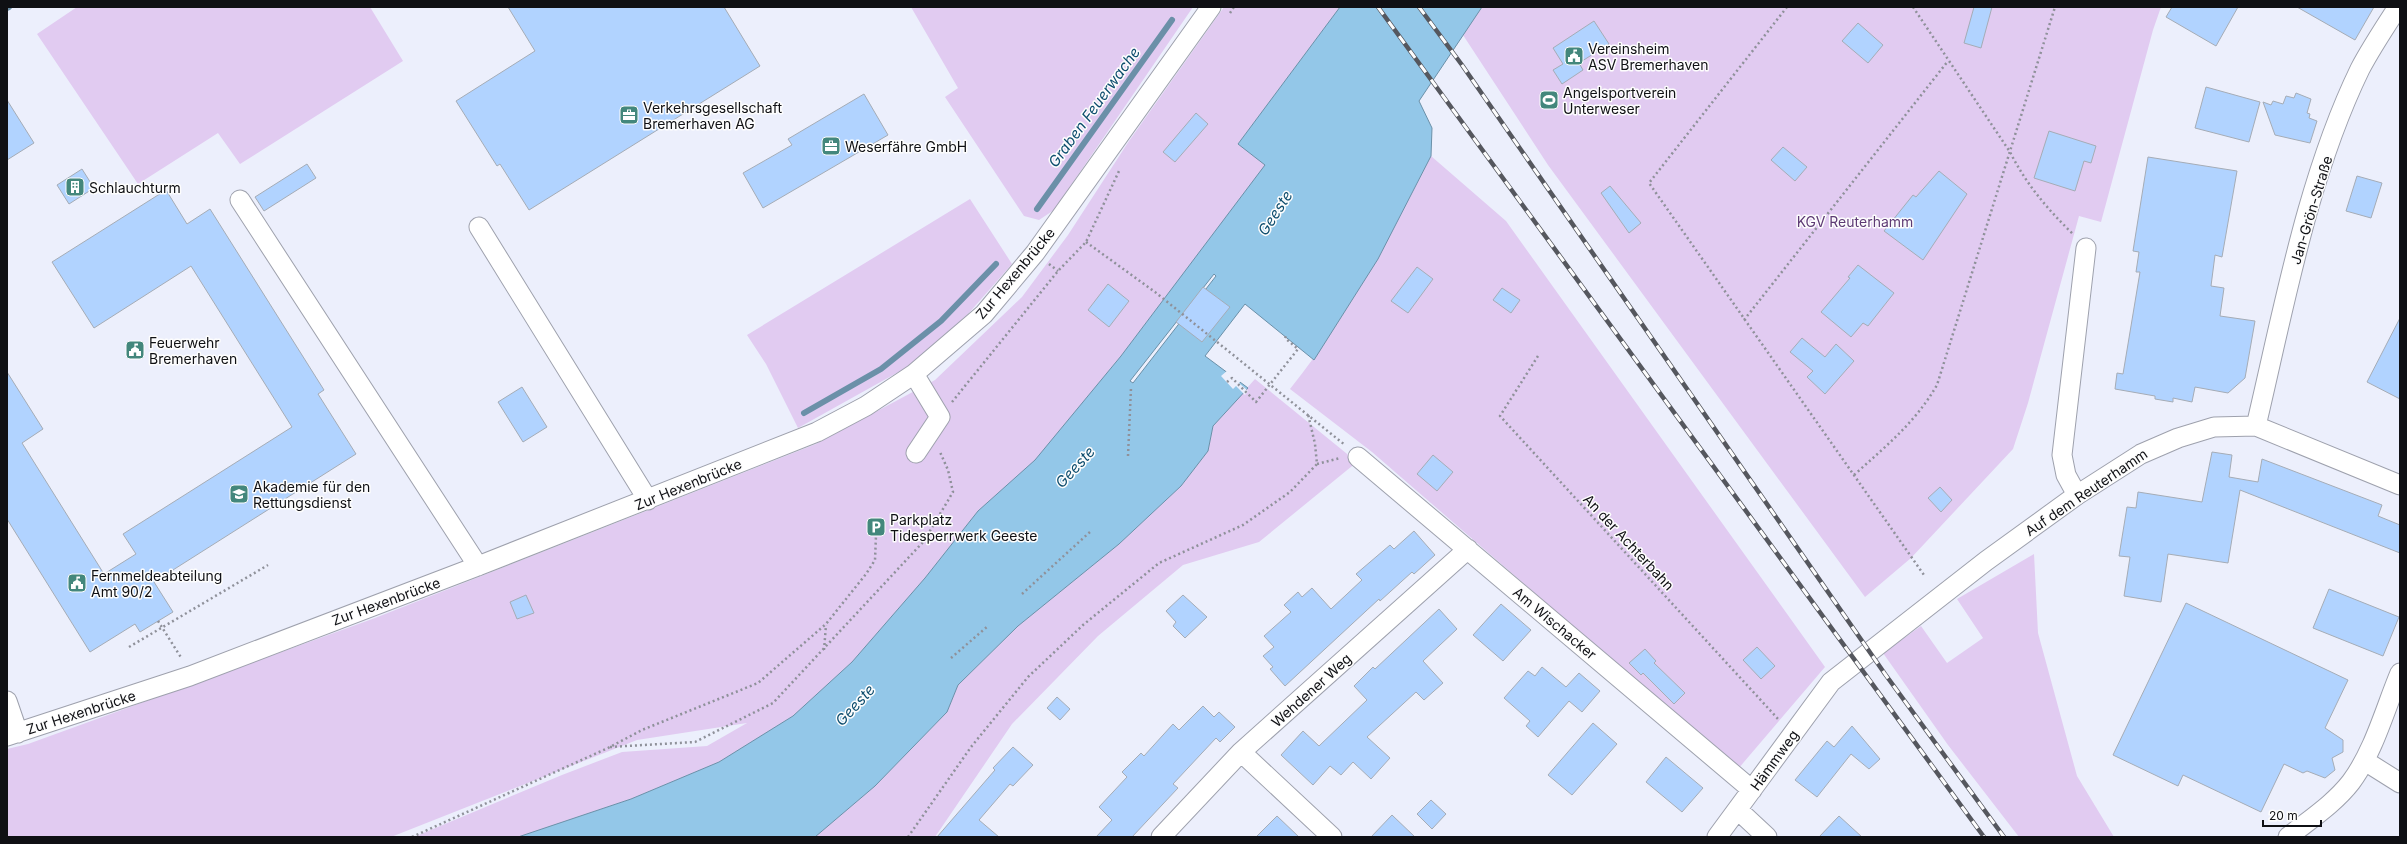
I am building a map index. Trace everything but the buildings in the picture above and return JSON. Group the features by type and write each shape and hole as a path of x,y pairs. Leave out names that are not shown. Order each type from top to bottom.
{"street":[{"name":"Zur Hexenbrücke","path":"13,735 190,676 478,566 648,500 816,432 866,406 914,374 984,314 1035,253 1211,7"},
{"name":"Jan-Grön-Straße","path":"2256,426 2300,240 2323,166 2347,99 2361,68 2398,7"},
{"path":"240,200 478,566"},
{"path":"479,227 648,500"},
{"path":"2077,495 2066,475 2062,455 2086,248"},
{"path":"914,374 936,424 916,453"},
{"name":"Auf dem Reuterhamm","path":"1831,682 1986,561 2077,495 2141,454 2178,438 2214,427 2256,426 2400,485"},
{"name":"Am Wischacker","path":"1358,457 1752,790"},
{"name":"Wehdener Weg","path":"1161,837 1241,752 1468,549"},
{"path":"2288,837 2330,803 2350,783 2364,761 2400,674"},
{"name":"Hämmweg","path":"1717,837 1831,682"},
{"path":"7,701 13,735"},
{"path":"1241,752 1332,837"},
{"path":"2364,761 2400,783"},
{"path":"1738,810 1767,837"}],"path":[{"path":"1787,7 1649,183 1924,575"},
{"path":"1913,7 2010,152 2022,176 2038,196 2086,248"},
{"path":"1854,475 1906,427 1923,408 1937,385 2054,7"},
{"path":"1744,320 1948,61"},
{"path":"608,748 695,742 773,703 824,651 924,541 953,492 936,424 1058,272 1086,242 1111,186"},
{"path":"1086,242 1155,292 1308,414 1358,457"},
{"path":"1227,382 1232,378 1256,402 1298,349 1285,338 1286,336"},
{"name":"An der Achterbahn","path":"1538,356 1500,416 1792,735"},
{"path":"1128,456 1131,388"},
{"path":"908,837 971,747 1028,677 1083,624 1159,563 1243,525 1290,492 1317,464 1315,444 1308,414"},
{"path":"1022,594 1091,531"},
{"path":"412,837 608,748 642,730 758,683 826,624 876,560 876,535"},
{"path":"129,647 268,565"},
{"path":"158,621 163,627 190,676"},
{"path":"824,651 826,624"},
{"path":"950,658 988,626"}],"green space":[{"path":"77,7 370,7 403,61 240,164 218,133 138,184 37,34"},
{"path":"911,7 1193,7 1054,210 1039,220 1024,216 945,97 958,88"},
{"path":"1224,7 1340,7 1238,144 1266,165 1121,356 1035,461 978,511 925,578 852,662 793,716 719,762 631,799 518,837 414,837 562,775 622,752 707,746 747,723 637,740 391,837 7,837 7,749 28,744 375,618 816,444 935,380 1022,297 1068,235 1129,141"},
{"name":"KGV Reuterhamm","path":"1482,7 2161,7 2153,30 2101,222 2079,216 2028,403 2013,449 1911,558 1865,597 1548,165 1463,35"},
{"path":"1431,156 1506,221 1825,667 1738,769 1372,452 1290,389 1311,362 1349,305 1383,247"},
{"path":"970,199 1012,264 968,314 911,365 798,428 766,364 747,335"},
{"path":"1255,379 1357,462 1259,542 1183,565 1098,636 1012,724 935,837 815,837 875,786 947,712 958,685 1018,626 1119,544 1181,486 1208,451 1213,426"},
{"path":"2034,554 2038,633 2077,776 2114,837 2019,837 1948,745 1883,653 1921,626 1947,663 1983,638 1957,599"}],"water":[{"name":"Geeste","path":"1340,7 1482,7 1419,101 1432,128 1431,156 1378,259 1314,360 1245,304 1205,356 1248,388 1213,426 1208,451 1181,486 1119,544 1018,626 958,685 947,712 875,786 815,837 518,837 631,799 719,762 793,716 852,662 925,578 978,511 1035,460 1121,356 1265,165 1238,144","holes":["1214,274 1216,276 1133,383 1130,381"]}],"pier":[{"path":"1228,370 1241,381 1239,383 1248,391 1245,395 1236,386 1233,389 1221,376"}],"waterway":[{"name":"Graben Feuerwache","path":"1037,209 1172,20"},
{"name":"Graben Feuerwache","path":"804,413 881,369 941,321 996,264"}],"railway":[{"path":"1378,7 1984,837"},
{"path":"1419,7 1462,65 1885,674 2004,837"}],"place":[{"name":"Vereinsheim ASV Bremerhaven","path":"1574,56"},
{"name":"Angelsportverein Unterweser","path":"1549,100"},
{"name":"Verkehrsgesellschaft Bremerhaven AG","path":"629,115"},
{"name":"Weserfähre GmbH","path":"831,146"},
{"name":"Schlauchturm","path":"75,187"},
{"name":"Feuerwehr Bremerhaven","path":"135,350"},
{"name":"Akademie für den Rettungsdienst","path":"239,494"},
{"name":"Parkplatz Tidesperrwerk Geeste","path":"876,527"},
{"name":"Fernmeldeabteilung Amt 90/2","path":"77,583"}]}
